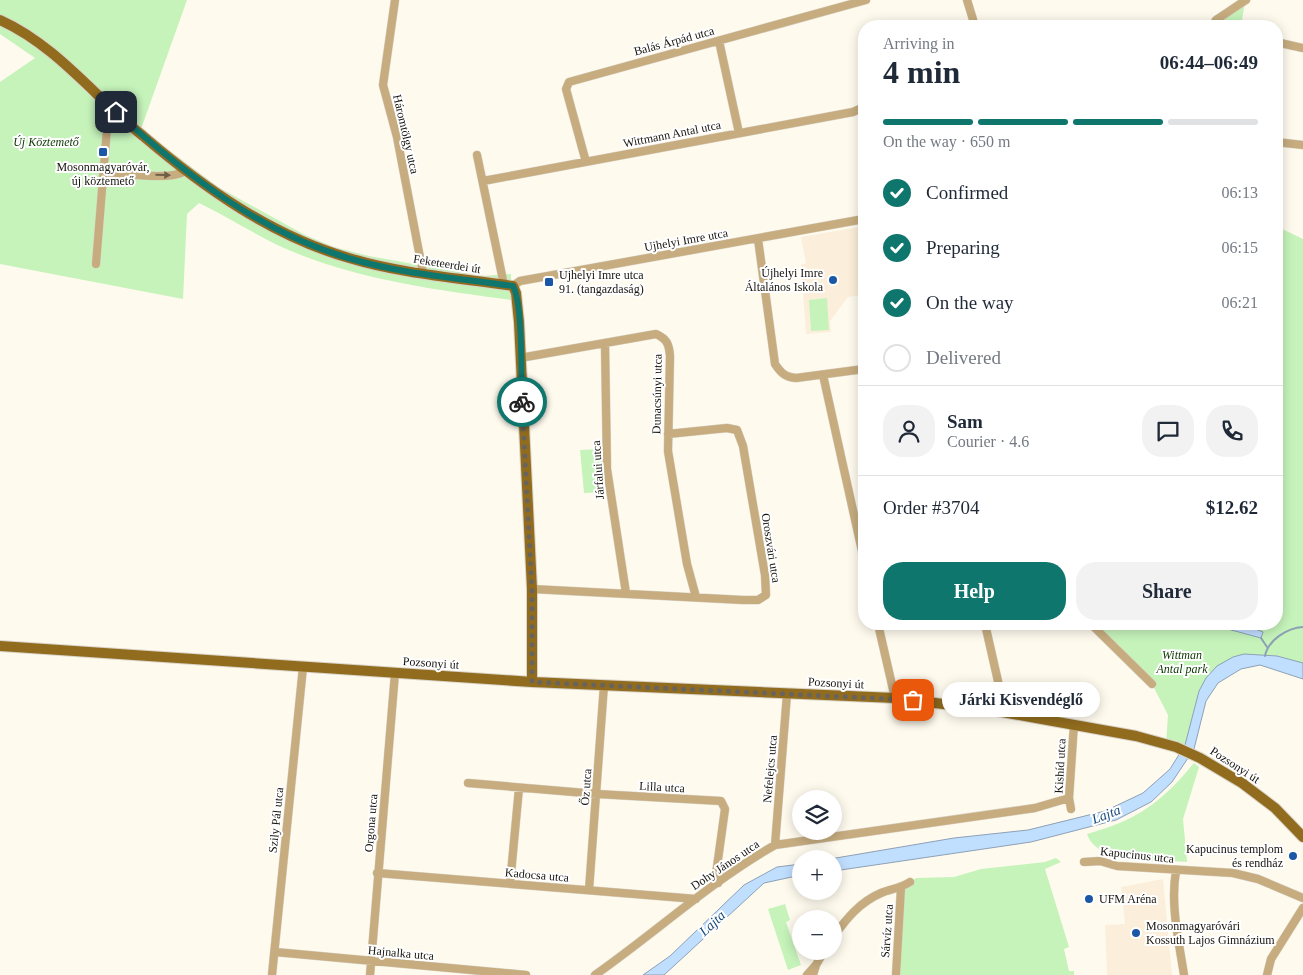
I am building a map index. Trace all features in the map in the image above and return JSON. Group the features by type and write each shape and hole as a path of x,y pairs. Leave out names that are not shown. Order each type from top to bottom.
{"main road":[{"name":"Feketeerdei út","path":"0,20 35,39 93,92 185,170 234,205 294,238 348,258 423,273 508,286"},
{"path":"508,286 516,293 520,358 532,590 532,682"},
{"name":"Pozsonyi út","path":"0,646 532,682 895,698 1005,712 1136,736 1176,748 1200,758 1242,783 1275,808 1303,837"}],"street":[{"name":"Háromtölgy utca","path":"394,0 383,85 399,146 423,273"},
{"name":"Balás Árpád utca","path":"586,162 566,89 568,83 866,0"},
{"path":"967,0 973,20"},
{"path":"1216,20 1246,0"},
{"path":"719,40 739,133"},
{"path":"1283,44 1303,48"},
{"name":"Wittmann Antal utca","path":"483,181 858,110"},
{"path":"96,264 108,124 116,112"},
{"path":"1283,143 1303,145"},
{"path":"478,156 508,286"},
{"path":"104,172 169,176 180,174 185,170"},
{"name":"Ujhelyi Imre utca","path":"508,286 520,281 858,219"},
{"path":"758,239 776,364 786,377 796,378 858,371"},
{"name":"Dunacsúnyi utca","path":"520,358 656,334 664,338 669,346 670,356 668,450 696,597"},
{"name":"Járfalui utca","path":"605,344 607,469 626,593"},
{"path":"823,375 858,531"},
{"name":"Oroszvári utca","path":"532,590 758,600 766,595 765,575 743,446 737,430 727,428 668,434"},
{"path":"879,630 895,698"},
{"path":"986,630 1005,712"},
{"path":"1097,630 1152,684"},
{"name":"Szily Pál utca","path":"272,975 303,667"},
{"name":"Orgona utca","path":"370,975 395,673"},
{"name":"Őz utca","path":"589,890 604,685"},
{"name":"Nefelejcs utca","path":"775,845 787,694"},
{"name":"Kishíd utca","path":"1071,809 1069,798 1074,724"},
{"name":"Lilla utca","path":"468,783 597,794 721,801 725,809 716,874 718,883"},
{"path":"510,884 519,788"},
{"name":"Dohy János utca","path":"595,975 747,861 775,845 1035,808 1069,798"},
{"name":"Kapucinus utca","path":"1084,862 1100,861 1117,866 1176,871 1212,871 1242,875 1303,898"},
{"path":"1176,871 1175,902 1184,975"},
{"name":"Kadocsa utca","path":"377,873 696,899"},
{"name":"Sárvíz utca","path":"842,927 861,904 881,893 901,888 910,882"},
{"name":"Sárvíz utca","path":"896,975 901,888"},
{"path":"1266,975 1271,959 1303,908"},
{"name":"Hajnalka utca","path":"275,952 526,975"},
{"path":"812,975 819,960"},
{"path":"807,975 816,965"}],"shaded area":[{"name":"Újhelyi Imre Általános Iskola","path":"858,227 858,296 848,297 830,321 831,332 806,334 801,265 806,263 801,237"},
{"name":"Mosonmagyaróvári Kossuth Lajos Gimnázium","path":"1163,879 1172,975 1107,975 1105,925 1125,924 1121,887"}],"green space":[{"name":"Új Köztemető","path":"0,0 187,0 141,129 218,187 305,235 334,247 369,256 481,276 511,274 511,300 399,283 317,261 279,246 199,203 187,214 183,299 0,264 0,82 35,58 0,34"},
{"path":"1245,2 1242,20 1221,20"},
{"name":"Wittman Antal park","path":"1283,229 1303,239 1303,673 1247,663 1220,672 1205,694 1185,752 1166,744 1168,715 1152,684 1097,630 1283,630"},
{"path":"827,298 829,330 811,331 809,300"},
{"path":"601,449 605,492 584,493 580,450"},
{"path":"1194,763 1199,767 1183,819 1187,862 1131,859 1103,851 1093,844 1087,834 1120,823 1147,808 1170,789"},
{"path":"1056,858 1061,862 1045,869 1069,947 1064,949 1069,971 1074,971 1074,975 900,975 905,884 916,878 954,877 981,869 1045,862"},
{"path":"785,904 790,920 786,922 792,939 792,960 799,960 801,965 788,970 768,909"}],"water":[{"path":"1231,630 1258,630 1263,632 1261,638"},
{"name":"Lajta","path":"1244,654 1277,656 1303,663 1303,679 1260,665 1241,669 1218,683 1206,701 1194,749 1172,782 1151,802 1116,820 1031,842 842,870 842,857 954,838 1028,830 1105,811 1143,793 1170,769 1185,745 1199,691 1206,678 1217,666 1233,657"},
{"name":"Lajta","path":"792,865 792,877 764,883 664,975 643,975 670,956 744,885 777,867"}],"waterway":[{"path":"1265,656 1270,645 1279,636 1285,632 1303,627"},
{"path":"1261,638 1267,647"}],"way so far":[{"path":"522,402 532,590 532,682 913,700"}],"place":[{"name":"Mosonmagyaróvár, új köztemető","path":"103,152"},
{"name":"Újhelyi Imre Általános Iskola","path":"833,280"},
{"name":"Ujhelyi Imre utca 91. (tangazdaság)","path":"549,282"},
{"name":"Járki Kisvendéglő","path":"913,700"},
{"name":"Kapucinus templom és rendház","path":"1293,856"},
{"name":"UFM Aréna","path":"1089,899"},
{"name":"Mosonmagyaróvári Kossuth Lajos Gimnázium","path":"1136,933"}],"route":[{"path":"116,112 142,136 194,177 252,216 294,238 366,263 513,286 516,293 519,322 522,402"}]}
